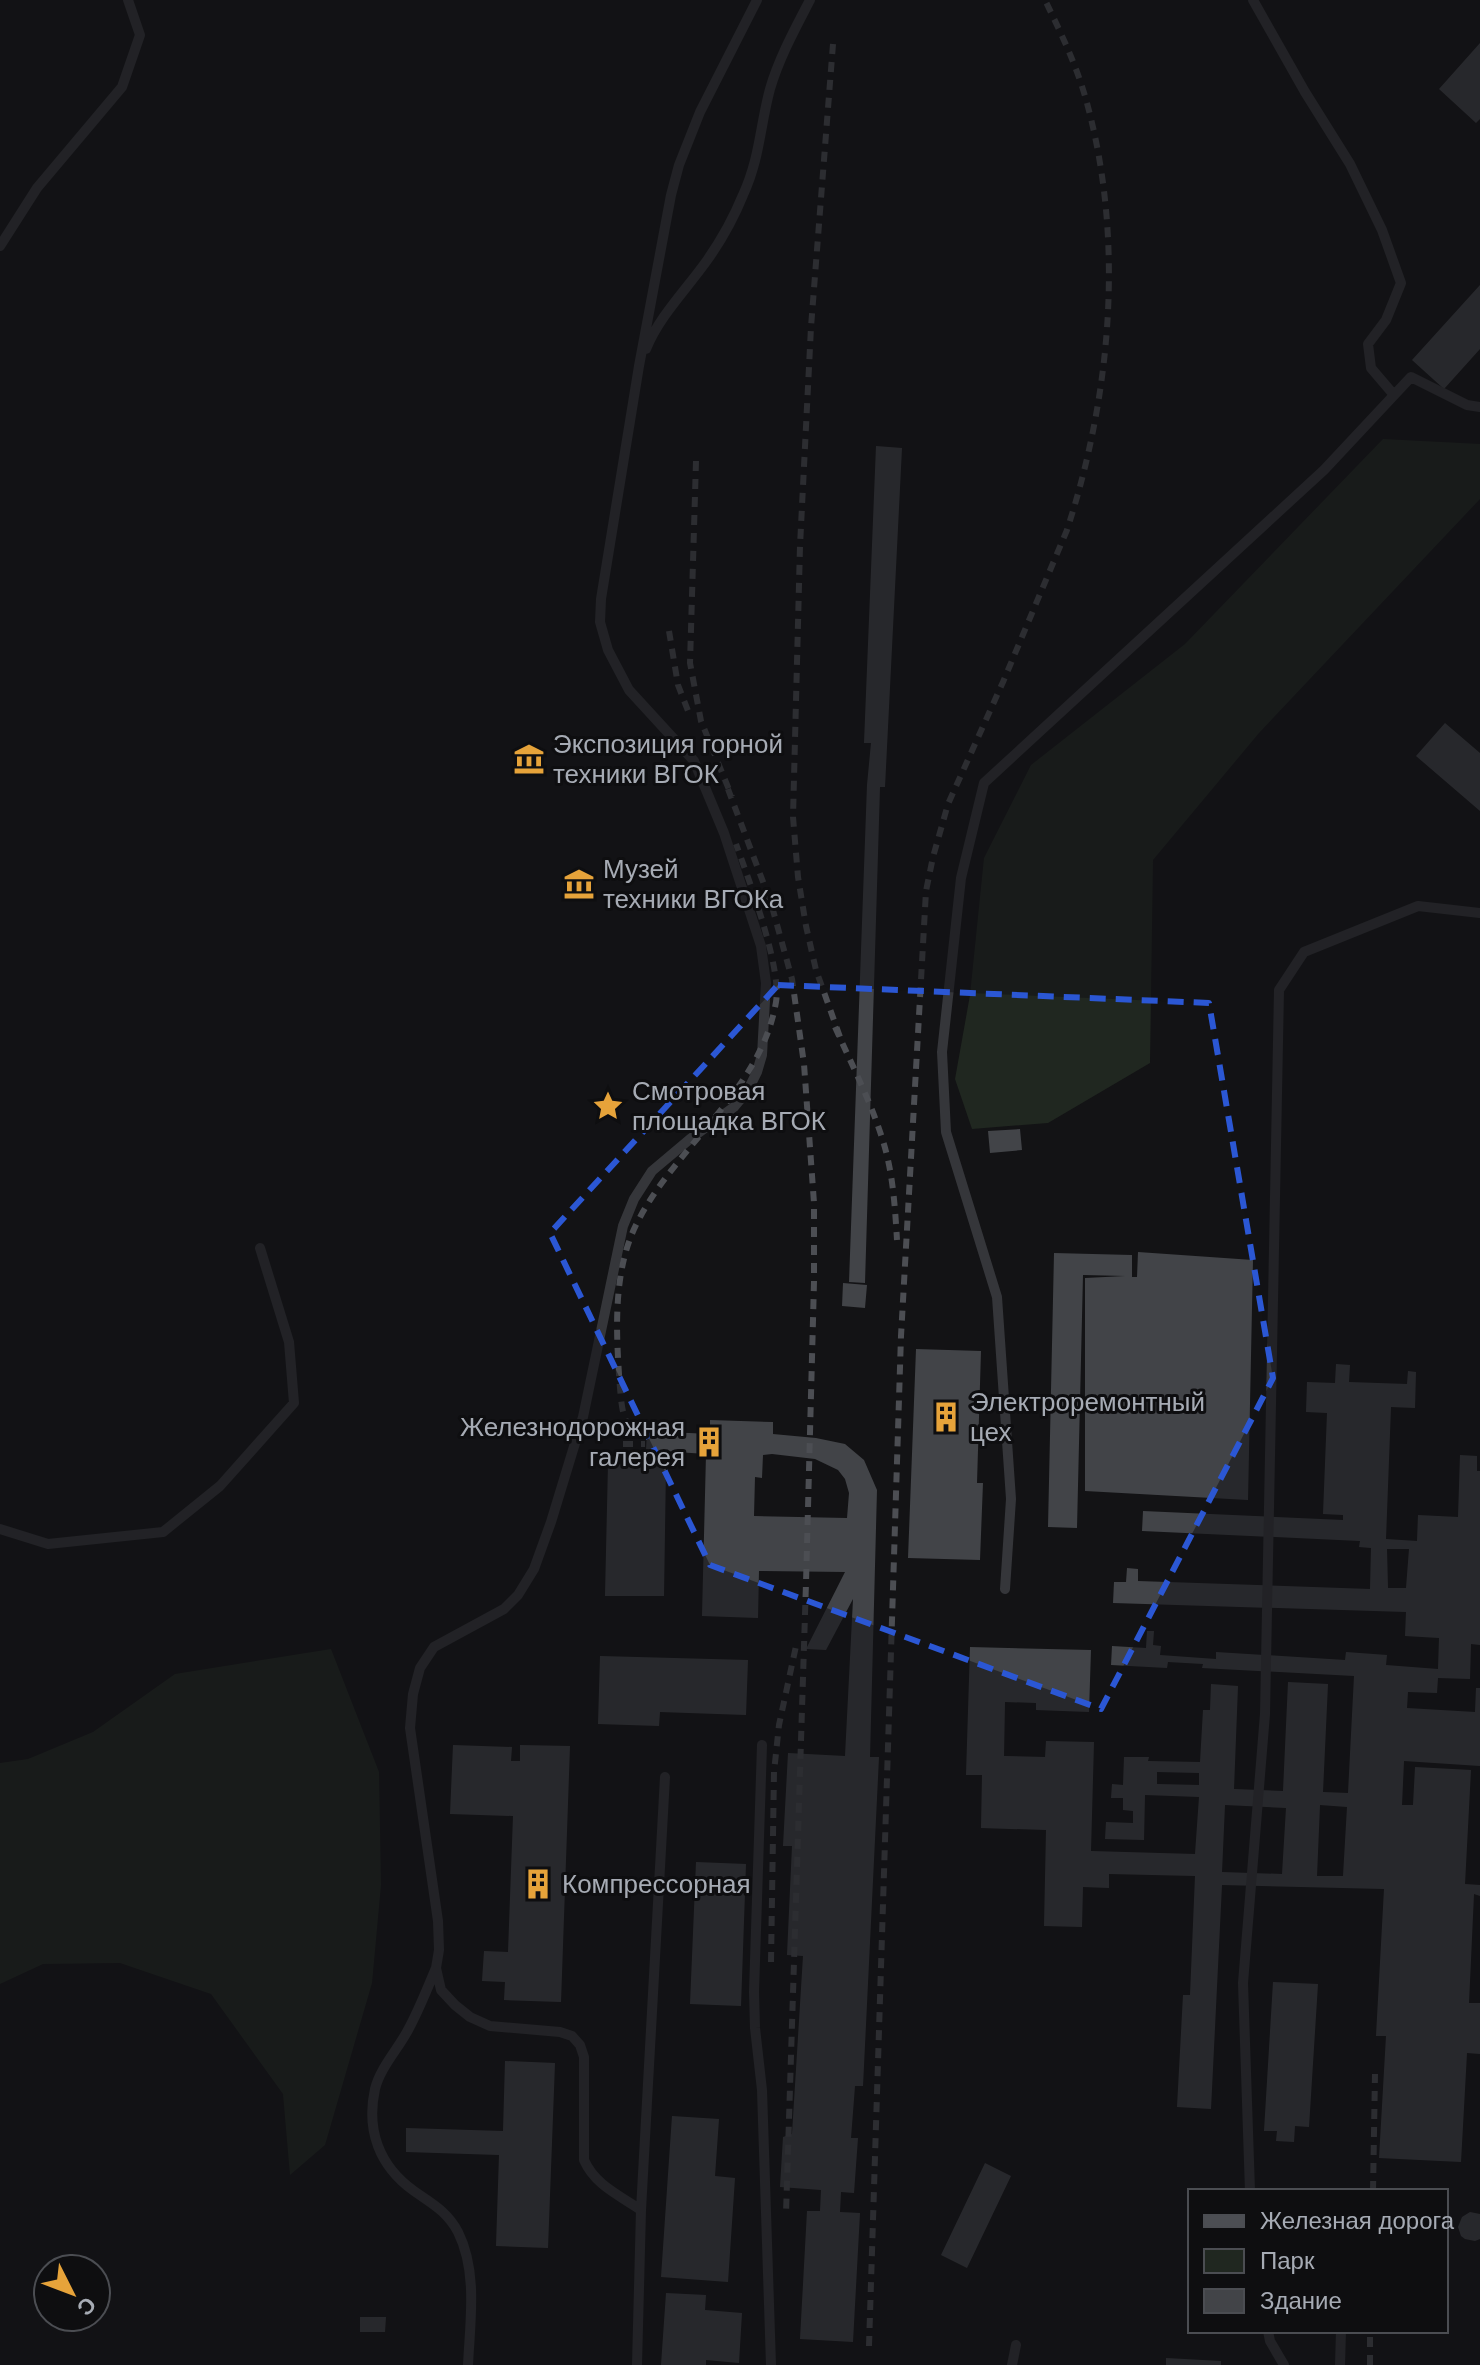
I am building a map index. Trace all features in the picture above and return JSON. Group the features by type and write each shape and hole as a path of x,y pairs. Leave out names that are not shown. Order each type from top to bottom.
{"lane":[{"path":"0,246 37,188 122,87 140,35 128,0"},
{"path":"468,2365 471,2279 462,2241 451,2219 443,2211 394,2174 381,2156 374,2137 372,2111 376,2085 409,2029 436,1968 439,1950 438,1921 410,1728 413,1694 420,1668 434,1647 504,1609 518,1595 534,1569 583,1417 623,1226 634,1199 652,1171 734,1107 757,1072 762,1055 765,1030 761,946 724,833 694,761 629,690 608,650 600,622 601,599 639,366 661,241 679,165 700,112 757,0"},
{"path":"639,366 653,332 730,225 757,160 770,90 789,40 810,0"},
{"path":"1253,0 1350,164 1387,243 1401,283 1386,320 1368,344 1371,368 1394,395"},
{"path":"1005,1589 1011,1499 997,1297 946,1132 942,1052 961,878 984,783 1324,470 1411,377 1467,405 1480,407"},
{"path":"1250,2189 1243,1983 1265,1714 1279,990 1304,952 1418,906 1480,913"},
{"path":"0,1529 48,1544 163,1532 220,1486 294,1403 289,1342 260,1248"},
{"path":"762,1745 754,1992 762,2090 771,2365"},
{"path":"637,2365 641,2210 665,1777"},
{"path":"436,1968 441,1990 470,2017 490,2026 560,2032 572,2036 580,2045 584,2057 584,2160 599,2182 641,2210"},
{"path":"1268,2333 1284,2365"},
{"path":"1340,2365 1341,2333"},
{"path":"1012,2365 1016,2345"}],"highlighted area":[{"path":"778,985 1209,1003 1273,1378 1101,1709 710,1565 550,1233"}],"green space":[{"path":"1383,439 1480,444 1480,499 1259,733 1153,860 1150,1063 1048,1123 972,1129 955,1079 970,995 984,858 1031,765 1185,644"},
{"path":"331,1649 379,1772 381,1885 372,1983 325,2145 290,2175 283,2094 211,1994 120,1963 43,1964 0,1984 0,1763 28,1759 93,1732 175,1674"}],"building":[{"path":"1480,43 1480,119 1476,123 1439,89"},
{"path":"1480,285 1480,349 1444,389 1412,360"},
{"path":"876,446 902,448 885,787 880,787 865,1283 849,1282 871,743 864,743"},
{"path":"1445,723 1480,753 1480,811 1416,756"},
{"path":"1020,1129 1022,1150 990,1153 988,1131"},
{"path":"1138,1252 1253,1260 1248,1500 1085,1491 1085,1278 1125,1276 1083,1275 1077,1528 1048,1527 1054,1253 1132,1255 1132,1277 1137,1277"},
{"path":"843,1283 867,1285 865,1308 842,1306"},
{"name":"Электроремонтный цех","path":"916,1349 981,1351 977,1483 983,1483 980,1560 908,1558"},
{"path":"1336,1364 1350,1365 1349,1382 1407,1384 1408,1371 1416,1372 1415,1408 1391,1407 1386,1539 1417,1541 1418,1515 1458,1517 1460,1455 1477,1456 1477,1471 1480,1471 1480,1645 1471,1644 1470,1679 1438,1678 1437,1693 1408,1692 1407,1708 1475,1712 1476,1688 1480,1688 1480,1766 1404,1761 1402,1805 1413,1805 1415,1767 1471,1770 1465,1884 1480,1885 1480,1896 1474,1894 1469,2003 1480,2003 1480,2054 1467,2053 1461,2162 1379,2158 1386,2036 1376,2036 1384,1889 1222,1885 1211,2109 1177,2107 1183,1995 1190,1995 1195,1876 1109,1874 1109,1888 1083,1887 1082,1927 1044,1926 1046,1830 981,1828 982,1775 966,1775 970,1647 1091,1650 1089,1712 1036,1710 1036,1703 1005,1702 1004,1756 1045,1757 1046,1741 1094,1742 1091,1851 1195,1854 1199,1797 1145,1795 1144,1840 1105,1839 1106,1822 1133,1823 1133,1811 1123,1810 1123,1798 1111,1798 1112,1784 1123,1785 1124,1757 1149,1757 1148,1761 1200,1762 1203,1710 1210,1710 1211,1684 1238,1686 1234,1789 1283,1791 1288,1682 1328,1684 1323,1792 1348,1793 1354,1676 1202,1668 1203,1664 1168,1662 1167,1668 1111,1665 1112,1646 1146,1648 1147,1631 1154,1631 1153,1645 1161,1646 1160,1655 1216,1659 1216,1652 1345,1660 1346,1652 1387,1655 1386,1665 1438,1669 1439,1638 1405,1636 1406,1612 1113,1603 1114,1582 1126,1582 1127,1568 1138,1569 1138,1581 1370,1589 1371,1548 1359,1547 1360,1541 1142,1531 1143,1511 1343,1520 1343,1515 1323,1514 1327,1413 1306,1412 1307,1382 1335,1383","holes":["1387,1549 1409,1549 1406,1588 1388,1588","1157,1772 1199,1773 1199,1785 1157,1784","1225,1805 1286,1808 1282,1874 1222,1872","1320,1805 1347,1807 1343,1876 1317,1876"]},
{"path":"710,1420 773,1422 773,1434 845,1444 864,1460 877,1490 870,1757 879,1757 863,2086 855,2086 851,2138 858,2138 854,2193 841,2192 840,2212 860,2213 853,2342 800,2339 807,2211 820,2211 821,2190 780,2187 783,2137 792,2134 803,1956 787,1955 792,1846 783,1846 788,1753 845,1756 853,1599 826,1650 806,1649 845,1572 759,1571 758,1618 702,1616 706,1454 646,1450 647,1431 710,1434","holes":["763,1455 815,1459 838,1470 845,1479 849,1493 847,1518 754,1516 755,1477 762,1478"]},
{"path":"608,1464 666,1465 664,1596 605,1596"},
{"path":"600,1656 748,1660 746,1715 660,1712 659,1726 598,1724"},
{"name":"Компрессорная","path":"453,1745 512,1747 511,1761 520,1761 520,1745 570,1746 561,2002 504,2000 505,1982 482,1981 484,1951 508,1952 513,1816 450,1814"},
{"path":"696,1862 746,1864 741,2006 690,2004"},
{"path":"1273,1982 1318,1984 1309,2127 1295,2126 1294,2142 1276,2141 1277,2131 1264,2131"},
{"path":"505,2061 555,2063 548,2248 496,2246 499,2155 406,2152 406,2128 503,2131"},
{"path":"672,2116 719,2119 715,2176 735,2178 728,2282 661,2277"},
{"path":"985,2163 1011,2176 967,2268 941,2255"},
{"path":"1470,2212 1480,2214 1480,2239 1475,2241 1461,2236 1458,2227 1462,2217"},
{"path":"666,2293 706,2295 705,2310 742,2313 739,2363 706,2360 706,2365 661,2365"},
{"path":"360,2317 386,2317 385,2332 360,2332"},
{"path":"1166,2358 1221,2361 1221,2365 1166,2365"}],"railway":[{"path":"869,2346 901,1336 926,891 948,804 1067,530 1094,424 1108,314 1109,258 1098,149 1081,83 1045,0"},
{"path":"833,44 811,327 800,546 793,817 806,926 816,970 840,1037"},
{"path":"696,461 690,663 701,721 732,797"},
{"path":"669,631 678,685 690,716"},
{"path":"728,789 771,903 792,979 804,1064 814,1203 806,1583 786,2214"},
{"path":"646,1436 638,1434 628,1424 620,1388 618,1303 624,1260 638,1221 655,1193 754,1063 776,1002 777,987 769,947 736,844"},
{"path":"835,1027 883,1141 891,1178 897,1240"},
{"path":"623,1444 645,1444"},
{"path":"771,1962 774,1772 779,1725 796,1646"},
{"path":"1373,2189 1375,2074"},
{"path":"1370,2333 1370,2365"}],"place":[{"name":"Экспозиция горной техники ВГОК","path":"529,759"},
{"name":"Музей техники ВГОКа","path":"579,884"},
{"name":"Смотровая площадка ВГОК","path":"608,1106"},
{"name":"Электроремонтный цех","path":"946,1417"},
{"name":"Железнодорожная галерея","path":"709,1442"},
{"name":"Компрессорная","path":"538,1884"}]}
